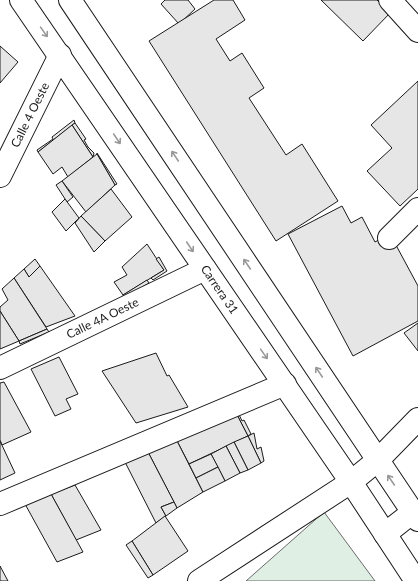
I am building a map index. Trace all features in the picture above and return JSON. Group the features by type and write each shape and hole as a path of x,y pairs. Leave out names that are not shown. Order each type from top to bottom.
{"main road":[{"name":"Carrera 31","path":"21,0 285,384 385,534 415,574"},
{"path":"70,0 416,516 385,534"},
{"path":"390,0 418,31"},
{"name":"Calle 4 Oeste","path":"0,176 60,55"},
{"path":"388,238 418,209"},
{"name":"Calle 4A Oeste","path":"0,368 206,269"},
{"path":"0,504 285,384"},
{"path":"199,581 351,482 378,460 418,419"}],"green space":[{"path":"324,512 375,581 246,581"}],"building":[{"path":"165,0 188,0 195,9 179,24 161,4"},
{"path":"214,0 233,0 245,20 216,39 230,61 242,53 264,88 249,98 286,155 302,144 338,201 276,241 149,41"},
{"path":"321,0 377,0 390,13 363,41"},
{"path":"0,46 18,62 0,83"},
{"path":"418,81 418,189 400,206 367,171 392,148 371,125"},
{"path":"74,120 75,123 38,152 37,150 53,139 52,137"},
{"path":"75,123 86,139 84,140 88,147 94,153 93,157 72,125"},
{"path":"72,125 93,157 68,177 62,167 53,174 38,152"},
{"path":"97,153 117,184 115,185"},
{"path":"97,154 115,185 86,212 62,181"},
{"path":"62,181 73,197 67,202 56,185"},
{"path":"111,189 132,217 105,241 81,216"},
{"path":"65,199 79,218 66,231 52,212"},
{"path":"342,206 351,223 362,217 375,242 390,234 418,286 418,321 353,356 288,234"},
{"path":"81,216 105,241 94,252 75,223"},
{"path":"147,244 164,270 123,295 114,282 127,275 122,267"},
{"path":"159,257 167,271 153,280 151,278 164,270 156,259"},
{"path":"35,259 40,266 29,277 24,269"},
{"path":"40,266 75,316 46,327 14,278 24,269 29,277"},
{"path":"14,278 47,329 19,341 0,311 0,307 8,300 2,289"},
{"path":"147,280 149,283 124,298 123,295"},
{"path":"0,311 19,341 0,349"},
{"path":"418,323 418,351 404,333"},
{"path":"47,329 49,332 20,344 19,341"},
{"path":"156,353 167,376 169,375 188,407 136,423 102,371"},
{"path":"59,357 78,394 66,399 71,409 55,416 31,369"},
{"path":"4,382 31,432 2,445 0,440 0,383"},
{"path":"236,408 242,421 244,420 251,434 248,436 234,409"},
{"path":"234,409 248,436 189,464 175,437"},
{"path":"254,433 257,449 261,447 264,461 261,463 248,436"},
{"path":"248,436 261,463 248,470 234,442"},
{"path":"175,437 203,492 177,508 148,452"},
{"path":"0,441 15,473 0,480"},
{"path":"234,442 248,470 240,473 226,446"},
{"path":"226,446 240,473 225,481 211,454"},
{"path":"148,452 174,502 161,507 166,516 156,523 125,462"},
{"path":"211,454 218,467 196,478 189,464"},
{"path":"218,467 225,481 203,492 196,478"},
{"path":"75,485 101,530 76,540 51,494"},
{"path":"51,494 83,552 57,562 25,504"},
{"path":"174,502 177,508 166,516 161,507"},
{"path":"165,516 188,551 153,575 132,541"},
{"path":"132,541 153,575 148,578 126,545"},
{"path":"0,566 8,581 0,581"}]}
